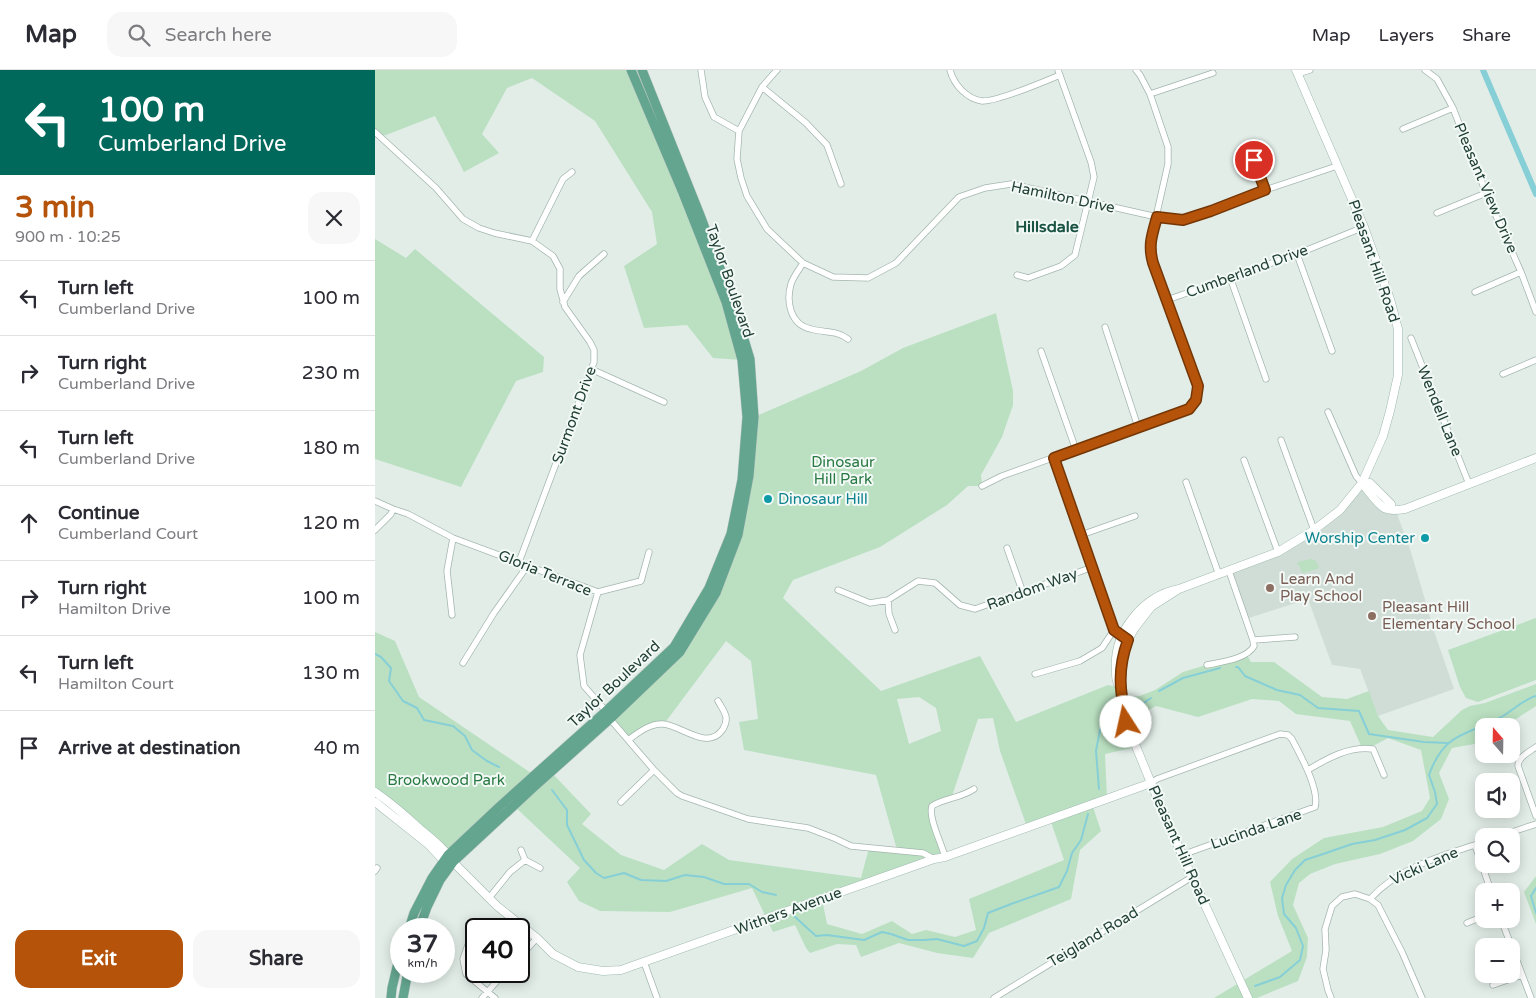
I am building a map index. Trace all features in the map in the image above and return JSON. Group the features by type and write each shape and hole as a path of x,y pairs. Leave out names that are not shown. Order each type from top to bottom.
{"main road":[{"name":"Taylor Boulevard","path":"608,715 674,647 709,588 731,534 742,480 747,417 742,360 726,302 683,193 631,70"},
{"name":"Taylor Boulevard","path":"413,918 432,878 500,806 679,652 716,593 738,535 749,476 754,417 749,359 733,303 642,70"},
{"name":"Taylor Boulevard","path":"423,918 449,859"},
{"path":"391,998 393,983"},
{"path":"403,998 406,983"}],"street":[{"path":"701,70 705,98 715,117 739,131"},
{"name":"Hamilton Drive","path":"777,70 762,87 739,131 737,159 747,196 767,229 803,263 833,277 868,278 896,263 959,198 985,188 1011,184 1157,217 1183,220 1337,166"},
{"path":"950,70 963,92 971,98 984,101 1000,98 1059,73 1091,162 1094,177 1075,255 1061,266 1028,278 1017,275"},
{"path":"1136,70 1150,94 1167,147 1168,164 1151,238 1150,251 1167,300"},
{"path":"1297,72 1309,70"},
{"name":"Pleasant View Drive","path":"1425,70 1437,79 1453,108 1536,312"},
{"name":"Pleasant Hill Road","path":"1248,998 1182,855 1126,722 1120,688 1121,661 1125,638 1151,608 1179,589 1278,552 1314,530 1340,510 1362,482 1383,436 1391,411 1398,374 1398,329 1390,299 1364,227 1297,72"},
{"path":"1150,94 1213,73"},
{"path":"762,87 806,123 827,145 841,184"},
{"path":"1403,129 1453,108"},
{"name":"Surmont Drive","path":"375,132 436,188 463,219 479,228 494,233 532,241 553,256 560,268 560,289 565,307 594,350 594,362 519,562"},
{"path":"1248,145 1265,190"},
{"path":"532,241 563,179 572,172"},
{"path":"1437,212 1486,193"},
{"name":"Cumberland Drive","path":"982,486 1002,476 1189,409 1196,400 1198,386 1167,300 1297,254 1364,227"},
{"path":"563,302 579,276 604,254"},
{"path":"1297,254 1332,351"},
{"path":"803,263 792,282 789,294 790,310 797,323 809,329 841,334 848,339"},
{"path":"1475,292 1521,272"},
{"path":"1230,277 1266,379"},
{"path":"1105,327 1138,427"},
{"name":"Wendell Lane","path":"1411,338 1469,484"},
{"path":"1041,351 1076,450"},
{"path":"1503,374 1536,360"},
{"path":"591,369 664,402"},
{"path":"1328,412 1356,476 1362,482 1370,483 1391,504 1392,509 1396,511 1536,458"},
{"path":"1281,440 1314,530"},
{"path":"1054,458 1114,630 1125,638"},
{"path":"1244,460 1278,552"},
{"path":"1186,482 1219,575"},
{"name":"Gloria Terrace","path":"375,501 408,514 453,538 598,592 580,655 584,686 654,770 677,793 748,819 808,828 851,846 923,853 934,859"},
{"path":"375,530 391,514 393,509"},
{"path":"1081,535 1135,516"},
{"path":"452,616 447,571 453,538"},
{"path":"1007,548 1023,592"},
{"path":"598,592 641,581 649,552"},
{"path":"463,663 493,613 528,565"},
{"name":"Random Way","path":"888,600 918,581 935,583 960,605 975,609 1093,567"},
{"path":"1207,665 1229,661 1252,650 1254,646 1229,571"},
{"path":"838,590 870,603 888,600 889,614 895,630"},
{"path":"1035,674 1080,661 1102,648 1114,630"},
{"path":"1253,640 1295,637"},
{"path":"628,740 644,729 664,724 699,737 714,737 720,734 727,723 727,716 718,701"},
{"name":"Lucinda Lane","path":"1151,783 1157,779 1280,734 1288,735 1292,739 1308,770 1316,802 1315,807 1182,855"},
{"path":"1536,747 1521,758 1518,766 1536,816"},
{"path":"1308,770 1332,756 1362,748 1373,749 1384,775"},
{"path":"621,802 654,770"},
{"name":"Withers Avenue","path":"375,792 389,802 489,898 537,938 553,954 578,967 603,971 621,970 1151,783"},
{"path":"945,857 932,820 930,811 932,806 939,802 965,795 974,789"},
{"name":"Withers Avenue","path":"375,802 449,859"},
{"path":"1520,829 1536,824"},
{"name":"Vicki Lane","path":"1370,899 1381,886 1400,875 1424,863 1475,845"},
{"path":"521,850 525,860 540,868"},
{"path":"489,898 510,872 525,860"},
{"name":"Teigland Road","path":"994,998 1192,876"},
{"path":"1331,998 1323,969 1325,929 1332,906 1342,897 1355,894 1370,899 1378,905 1402,952 1422,998"},
{"path":"1467,923 1475,920"},
{"path":"1504,928 1531,998"},
{"path":"530,946 537,938"},
{"path":"465,953 463,959 465,969"},
{"path":"644,962 657,998"},
{"path":"1493,985 1522,975"},
{"path":"478,983 495,998"},
{"path":"482,998 494,983"}],"shaded area":[{"name":"Pleasant Hill Elementary School","path":"1362,483 1385,508 1396,511 1411,552 1435,634 1454,689 1378,716 1360,669 1332,665 1308,599 1246,619 1231,571 1278,552 1340,510"}],"green space":[{"path":"375,70 631,70 683,193 742,360 713,358 687,325 644,328 624,266 657,244 652,212 595,121 532,78 507,88 482,134 499,153 464,172 435,116 386,135 379,136 375,132"},
{"path":"375,239 406,258 415,249 544,357 543,372 516,381 461,487 375,459"},
{"name":"Dinosaur Hill Park","path":"996,313 1013,391 1013,405 1002,437 981,475 982,486 968,486 947,505 880,547 793,580 783,598 881,691 980,656 1016,722 1108,685 1120,688 1122,698 1140,696 1155,690 1183,672 1246,653 1251,662 1274,662 1322,697 1347,699 1369,691 1378,716 1388,730 1433,737 1462,710 1536,684 1536,706 1517,718 1475,718 1475,744 1452,748 1439,773 1449,799 1441,819 1413,841 1380,854 1335,864 1310,874 1299,883 1293,905 1308,938 1307,957 1298,981 1257,998 1214,998 1292,951 1278,916 1270,882 1292,859 1324,838 1383,827 1422,811 1430,798 1421,750 1388,738 1373,746 1362,748 1350,721 1296,714 1279,701 1252,699 1198,717 1156,706 1126,722 1136,747 1105,754 1107,798 1092,804 1101,831 1080,850 1071,899 989,933 973,958 937,953 899,943 861,957 856,945 837,944 810,953 795,925 773,932 752,888 670,912 600,911 579,901 567,882 580,868 514,806 551,772 591,814 582,824 621,855 664,870 702,844 729,860 861,878 869,848 897,850 876,775 744,750 739,722 758,719 751,661 726,641 664,724 654,725 628,740 610,719 716,593 754,417 861,371 903,348","holes":["919,697 936,708 941,731 909,744 897,699","993,718 1000,751 1027,827 1050,819 1064,860 969,899 976,930 955,937 926,930 912,934 892,921 862,934 827,924 822,899 945,857 930,811 939,802 951,799 978,719"]},
{"path":"1311,559 1316,561 1318,569 1302,573 1297,564 1298,562"},
{"path":"1536,618 1536,680 1478,702 1466,698 1460,687 1448,650"},
{"name":"Brookwood Park","path":"375,632 395,641 419,697 534,775 448,855 375,792"},
{"path":"1536,876 1536,924 1524,892"}],"waterway":[{"path":"1483,70 1536,194"},
{"path":"375,654 381,657 391,668 389,681 403,701 417,708 424,720 453,726 465,736 472,750 499,767"},
{"path":"1236,667 1245,676 1277,690 1300,695 1318,708 1359,711 1369,734 1424,742 1448,743"},
{"path":"1159,691 1183,678 1220,668"},
{"path":"1255,986 1280,977 1300,960 1303,946 1296,928 1284,914 1282,898 1286,885 1295,870 1305,860 1352,844 1375,840 1405,830 1427,818 1437,804 1429,775 1435,760 1442,750 1459,736 1503,716 1523,702 1536,696"},
{"path":"1134,710 1151,698"},
{"path":"1099,789 1096,751 1100,730 1112,715"},
{"path":"552,790 567,810 567,825 584,860 596,873 604,878 624,873 641,880 666,881 685,875 704,877 724,884 749,884 762,892 776,895"},
{"path":"794,916 816,936 827,935 864,940 882,932 908,940 937,939 964,946 977,941 984,928 988,913 1059,887 1067,871 1072,853 1081,840 1088,814"},
{"path":"1536,888 1531,896 1536,913"}],"place":[{"name":"Dinosaur Hill","path":"768,499"},
{"name":"Worship Center","path":"1425,538"},
{"name":"Learn And Play School","path":"1270,588"},
{"name":"Pleasant Hill Elementary School","path":"1372,616"}],"district":[{"name":"Hillsdale","path":"1047,227"}],"route":[{"path":"1126,722 1120,688 1121,661 1128,640 1114,630 1054,458 1189,409 1196,400 1198,386 1153,263 1150,251 1151,238 1157,217 1183,220 1265,190 1254,160"}]}
